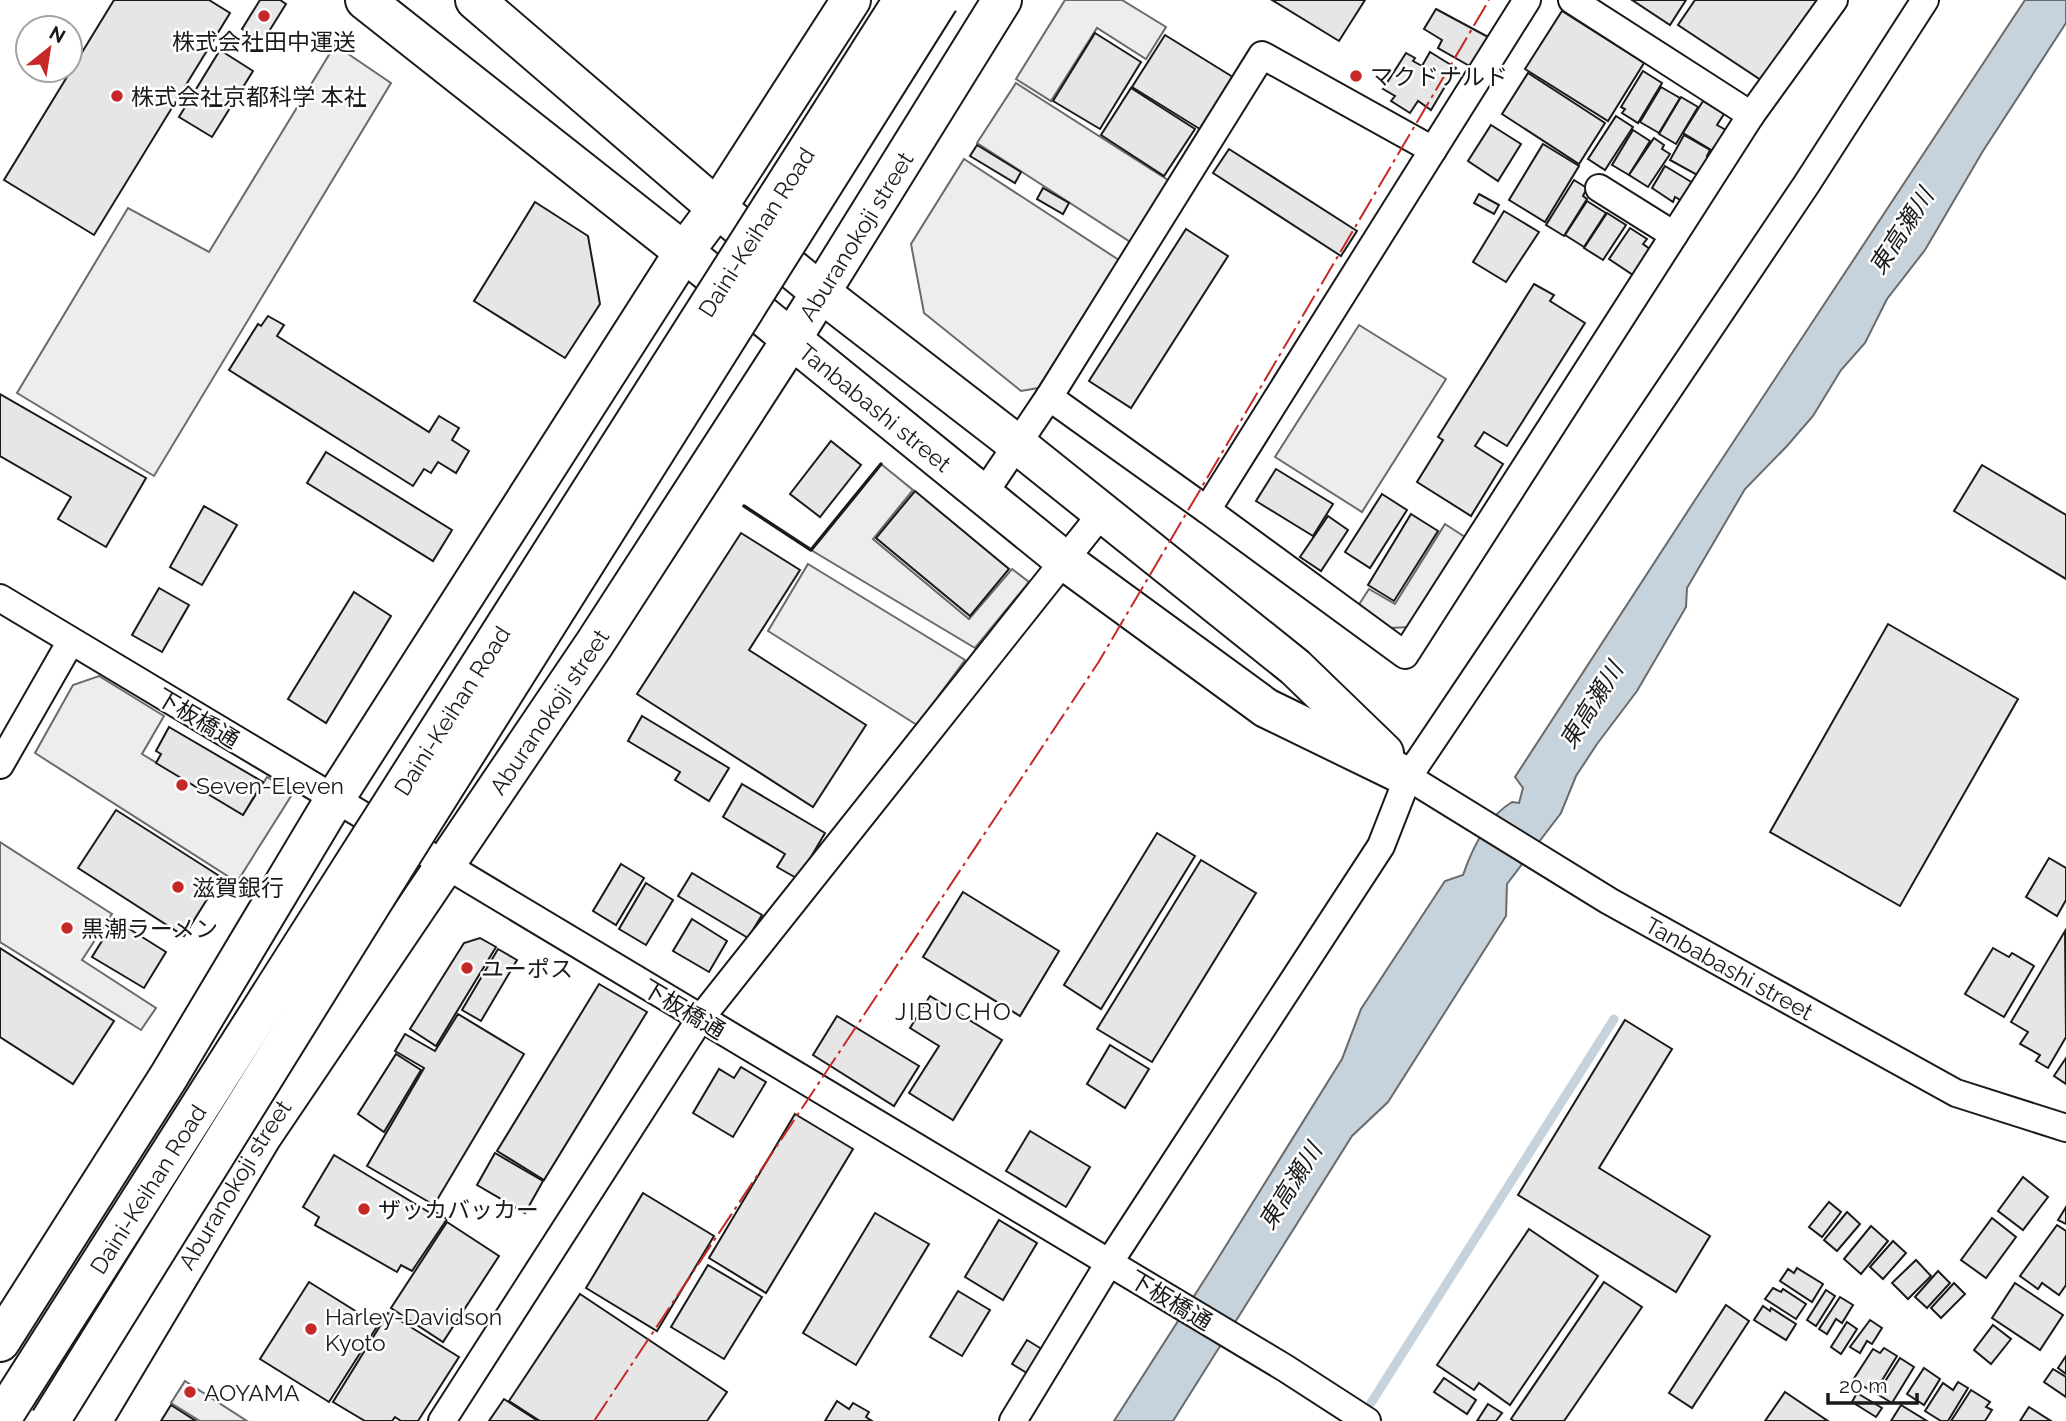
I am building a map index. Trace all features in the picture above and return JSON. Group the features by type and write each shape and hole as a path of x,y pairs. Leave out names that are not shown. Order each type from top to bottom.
{"main road":[{"name":"Tanbabashi street","path":"365,0 684,252 1065,561 1266,708 1417,782"},
{"name":"Tanbabashi street","path":"475,0 717,208 820,292 1018,445 1295,667 1417,782"},
{"path":"0,1342 169,1076 334,800 684,252 717,208 851,0"},
{"name":"Daini-Keihan Road","path":"0,1421 903,0"},
{"name":"Daini-Keihan Road","path":"50,1421 398,860 939,0"},
{"name":"Aburanokoji street","path":"92,1421 262,1136 595,643 790,340 1002,0"}],"street":[{"path":"1207,510 1527,0"},
{"path":"1572,0 1751,115"},
{"path":"1049,397 1405,655 1751,115 1834,0"},
{"path":"1013,1421 1381,846 1417,782 1925,0"},
{"path":"983,495 1049,397 1262,55 1433,150"},
{"path":"1599,188 1674,235"},
{"path":"442,1421 700,1019 1102,513"},
{"name":"下板橋通","path":"0,598 1285,1368 1367,1421"},
{"path":"0,765 71,641"},
{"name":"Tanbabashi street","path":"1417,782 1595,892 1956,1093 2066,1128"}],"shaded area":[{"path":"1065,0 1122,0 1166,27 1146,59 1097,28 1051,101 1016,79"},
{"path":"335,45 391,83 154,476 17,393 128,208 209,252"},
{"path":"1016,83 1171,182 1132,243 977,143"},
{"path":"964,159 1122,262 1038,388 1021,391 924,313 911,244"},
{"path":"1359,325 1446,379 1362,512 1275,457"},
{"path":"881,464 913,490 873,539 969,619 1012,569 1029,582 975,648 811,550"},
{"path":"1445,524 1468,539 1411,627 1389,628 1358,606 1369,589 1395,604"},
{"path":"808,564 965,660 917,725 768,631"},
{"name":"Seven-Eleven","path":"99,676 164,716 142,754 243,815 267,777 293,793 237,882 35,753 73,685"},
{"name":"黒潮ラーメン","path":"0,842 112,914 82,960 156,1008 141,1030 0,942"},
{"name":"AOYAMA","path":"185,1381 247,1421 200,1421 171,1403"}],"water":[{"name":"東高瀬川","path":"2025,0 2066,0 2066,23 1983,151 1925,250 1887,299 1865,343 1841,370 1813,416 1745,489 1687,588 1686,607 1637,691 1576,776 1561,813 1507,884 1506,916 1388,1102 1352,1136 1173,1421 1114,1421 1342,1059 1361,1009 1445,881 1463,875 1476,844 1495,816 1512,802 1519,803 1523,788 1515,777"}],"building":[{"name":"株式会社京都科学 本社","path":"114,0 209,0 230,13 94,235 4,180 63,84 84,84 84,49"},
{"name":"株式会社田中運送","path":"260,0 280,0 286,4 263,41 242,29"},
{"path":"1272,0 1365,0 1339,41"},
{"path":"1632,0 1686,0 1670,25"},
{"path":"1695,0 1817,0 1764,82 1678,25"},
{"path":"1436,9 1490,38 1473,68 1438,48 1442,40 1424,29"},
{"path":"1562,11 1644,63 1608,121 1525,69"},
{"path":"1095,33 1141,62 1100,129 1053,101"},
{"path":"1165,35 1236,79 1203,131 1132,87"},
{"path":"220,50 253,71 212,137 179,117"},
{"path":"1430,52 1456,68 1431,110 1418,101 1410,113 1391,101 1395,96 1383,89 1406,53 1422,66"},
{"path":"1643,71 1662,83 1638,123 1622,113 1625,109 1621,107"},
{"path":"1528,73 1605,123 1579,164 1502,114"},
{"path":"1661,87 1680,98 1659,133 1640,122"},
{"path":"1131,88 1195,129 1164,176 1101,135"},
{"path":"1681,97 1698,107 1676,144 1659,134"},
{"path":"1703,101 1724,114 1717,125 1726,130 1713,151 1683,133"},
{"path":"1616,116 1633,127 1605,170 1588,159"},
{"path":"1491,125 1521,144 1498,181 1468,161"},
{"path":"1633,130 1650,141 1629,175 1612,165"},
{"path":"1684,135 1710,150 1707,156 1710,157 1699,176 1670,160"},
{"path":"1654,138 1664,145 1662,149 1670,154 1648,187 1629,175"},
{"path":"1543,144 1579,166 1545,222 1509,200"},
{"path":"977,145 1021,172 1015,183 970,156"},
{"path":"1229,149 1357,231 1341,256 1213,173"},
{"path":"1665,166 1693,183 1682,201 1675,197 1673,202 1652,188"},
{"path":"1574,180 1587,188 1583,196 1587,199 1564,236 1546,225"},
{"path":"1043,188 1069,203 1063,214 1037,199"},
{"path":"1479,194 1499,205 1494,214 1474,203"},
{"path":"1587,201 1606,213 1584,247 1565,235"},
{"path":"535,202 588,236 600,304 565,358 474,301"},
{"path":"1504,211 1539,232 1506,282 1473,262"},
{"path":"1607,213 1626,225 1603,260 1584,248"},
{"path":"1630,228 1647,239 1643,244 1650,249 1633,275 1609,259"},
{"path":"1186,229 1228,256 1131,408 1089,381"},
{"path":"1534,284 1554,295 1550,301 1585,323 1507,446 1484,432 1475,446 1503,464 1471,516 1417,482 1443,440 1438,437"},
{"path":"268,316 284,325 277,336 429,432 439,416 459,428 452,440 469,451 456,473 438,462 431,473 424,469 413,486 229,370 258,324 261,326"},
{"path":"0,394 146,478 106,547 58,519 71,497 0,456"},
{"path":"831,441 861,465 820,517 790,494"},
{"path":"326,452 452,530 433,561 307,483"},
{"path":"1982,465 2066,515 2066,579 1954,511"},
{"path":"1276,469 1333,504 1313,536 1256,501"},
{"path":"915,491 1009,569 970,616 876,538"},
{"path":"1382,494 1407,510 1370,568 1345,552"},
{"path":"204,506 237,525 202,585 170,567"},
{"path":"1411,514 1438,531 1394,601 1368,585"},
{"path":"1328,516 1348,530 1321,571 1300,557"},
{"path":"741,533 800,570 749,650 866,725 813,807 637,694"},
{"path":"159,588 189,605 162,652 132,635"},
{"path":"354,592 391,616 326,723 288,699"},
{"path":"1888,624 2018,699 1900,906 1770,832"},
{"path":"642,716 729,768 709,801 675,780 680,772 628,741"},
{"path":"169,727 263,782 243,815 156,763 161,754 156,751"},
{"path":"742,784 825,833 798,879 777,867 785,854 723,817"},
{"path":"116,810 221,877 184,936 78,868"},
{"path":"1157,833 1195,856 1101,1009 1064,985"},
{"path":"2049,858 2066,868 2066,900 2057,916 2026,897"},
{"path":"1201,860 1256,893 1152,1062 1097,1029"},
{"path":"621,864 644,878 616,925 593,911"},
{"path":"692,873 762,915 748,938 678,896"},
{"path":"646,883 673,900 646,945 619,929"},
{"path":"963,892 1059,951 1020,1016 923,957"},
{"path":"692,919 727,941 709,972 673,951"},
{"path":"115,920 166,952 144,988 92,957"},
{"path":"2065,931 2066,1037 2048,1068 2036,1061 2040,1055 2020,1044 2028,1032 2011,1022"},
{"path":"480,938 496,947 436,1046 410,1029 464,943"},
{"path":"0,948 114,1021 73,1084 0,1037"},
{"path":"1993,948 2009,957 2012,953 2034,966 2004,1017 1965,994"},
{"path":"498,949 517,960 481,1021 462,1010"},
{"path":"599,984 647,1012 544,1180 497,1151"},
{"path":"930,996 1002,1040 953,1120 909,1093 939,1046 910,1028"},
{"path":"458,1014 524,1054 434,1205 367,1166 424,1068 395,1051 405,1034 435,1051"},
{"path":"837,1016 919,1066 894,1106 813,1055"},
{"path":"1625,1020 1672,1049 1599,1168 1710,1236 1676,1292 1518,1195"},
{"path":"1110,1045 1149,1069 1125,1108 1087,1084"},
{"path":"396,1054 421,1070 384,1132 358,1114"},
{"path":"2066,1058 2066,1084 2054,1076"},
{"path":"741,1067 766,1082 733,1137 693,1113 719,1069 734,1078"},
{"path":"795,1114 853,1149 766,1293 709,1258"},
{"path":"1030,1131 1090,1167 1066,1207 1006,1171"},
{"path":"495,1153 543,1181 525,1213 477,1185"},
{"path":"334,1155 432,1214 434,1211 447,1219 412,1271 401,1265 397,1272 315,1225 319,1217 303,1207"},
{"path":"2023,1177 2048,1197 2023,1230 1998,1211"},
{"path":"643,1193 714,1236 657,1331 586,1288"},
{"path":"1829,1202 1841,1212 1822,1237 1809,1227"},
{"path":"2066,1207 2066,1224 2058,1220"},
{"path":"1847,1212 1860,1224 1837,1251 1824,1240"},
{"path":"875,1213 929,1244 856,1365 803,1333"},
{"path":"1992,1218 2016,1237 1986,1278 1961,1260"},
{"path":"999,1220 1037,1243 1003,1300 965,1277"},
{"path":"447,1222 499,1256 443,1342 391,1308"},
{"path":"2057,1225 2066,1231 2066,1285 2059,1295 2042,1283 2038,1289 2020,1276"},
{"path":"1871,1226 1888,1241 1861,1274 1844,1259"},
{"path":"1529,1229 1598,1276 1510,1405 1479,1383 1474,1390 1437,1365"},
{"path":"1893,1241 1906,1253 1883,1279 1870,1267"},
{"path":"1916,1260 1931,1276 1908,1299 1892,1283"},
{"path":"708,1265 762,1297 724,1359 671,1327"},
{"path":"1797,1268 1823,1284 1812,1302 1780,1281 1788,1269 1794,1273"},
{"path":"1938,1271 1950,1283 1927,1308 1915,1297"},
{"path":"309,1282 378,1325 329,1402 260,1359"},
{"path":"1604,1282 1642,1307 1564,1421 1514,1421 1511,1419"},
{"path":"1954,1283 1965,1294 1941,1318 1931,1308"},
{"path":"2015,1283 2063,1315 2040,1350 1992,1318"},
{"path":"1773,1288 1781,1292 1783,1289 1806,1304 1796,1319 1765,1299"},
{"path":"1826,1290 1835,1296 1816,1326 1807,1320"},
{"path":"958,1291 990,1310 962,1356 930,1337"},
{"path":"580,1294 727,1392 707,1421 540,1421 509,1401"},
{"path":"1840,1297 1853,1305 1842,1323 1836,1319 1827,1334 1819,1329"},
{"path":"1726,1305 1749,1321 1692,1408 1669,1393"},
{"path":"1763,1306 1796,1324 1786,1340 1754,1320"},
{"path":"388,1313 459,1357 418,1421 401,1421 395,1417 392,1421 365,1421 333,1402"},
{"path":"1870,1320 1882,1328 1872,1344 1867,1341 1860,1353 1850,1347"},
{"path":"1847,1322 1857,1329 1841,1354 1831,1347"},
{"path":"1993,1325 2011,1339 1991,1364 1974,1350"},
{"path":"1027,1340 1045,1351 1030,1375 1012,1364"},
{"path":"1884,1348 1897,1356 1876,1390 1870,1386 1868,1389 1853,1380 1873,1349 1880,1353"},
{"path":"2066,1356 2066,1374 2058,1368"},
{"path":"1900,1358 1914,1367 1892,1403 1877,1394"},
{"path":"1924,1368 1940,1379 1924,1405 1907,1394"},
{"path":"2053,1369 2066,1377 2066,1397 2044,1382"},
{"path":"1444,1378 1476,1400 1467,1414 1434,1392"},
{"path":"1958,1382 1968,1388 1948,1421 1941,1421 1925,1411 1943,1383 1953,1390"},
{"path":"1971,1390 1990,1402 1986,1407 1992,1410 1985,1421 1951,1421"},
{"path":"1785,1392 1828,1421 1765,1421"},
{"path":"1857,1393 1882,1408 1876,1417 1852,1402"},
{"path":"504,1399 538,1421 489,1421"},
{"path":"837,1401 849,1409 853,1403 869,1412 866,1417 872,1421 825,1421"},
{"path":"1488,1404 1502,1413 1496,1421 1477,1421"},
{"path":"171,1405 196,1421 161,1421"},
{"path":"1901,1405 1927,1421 1891,1421"},
{"path":"2029,1407 2051,1421 2020,1421"}],"waterway":[{"path":"1371,1403 1614,1019"}],"wall":[{"path":"744,506 811,550 881,464"}],"power":[{"path":"594,1421 1098,663 1489,0"}],"place":[{"name":"株式会社田中運送","path":"264,16"},
{"name":"マクドナルド","path":"1356,76"},
{"name":"株式会社京都科学 本社","path":"117,96"},
{"name":"Seven-Eleven","path":"182,785"},
{"name":"滋賀銀行","path":"178,887"},
{"name":"黒潮ラーメン","path":"67,928"},
{"name":"ユーポス","path":"467,968"},
{"name":"ザッカバッカー","path":"364,1209"},
{"name":"Harley-Davidson Kyoto","path":"311,1329"},
{"name":"AOYAMA","path":"190,1392"}],"district":[{"name":"JIBUCHO","path":"954,1011"}]}
